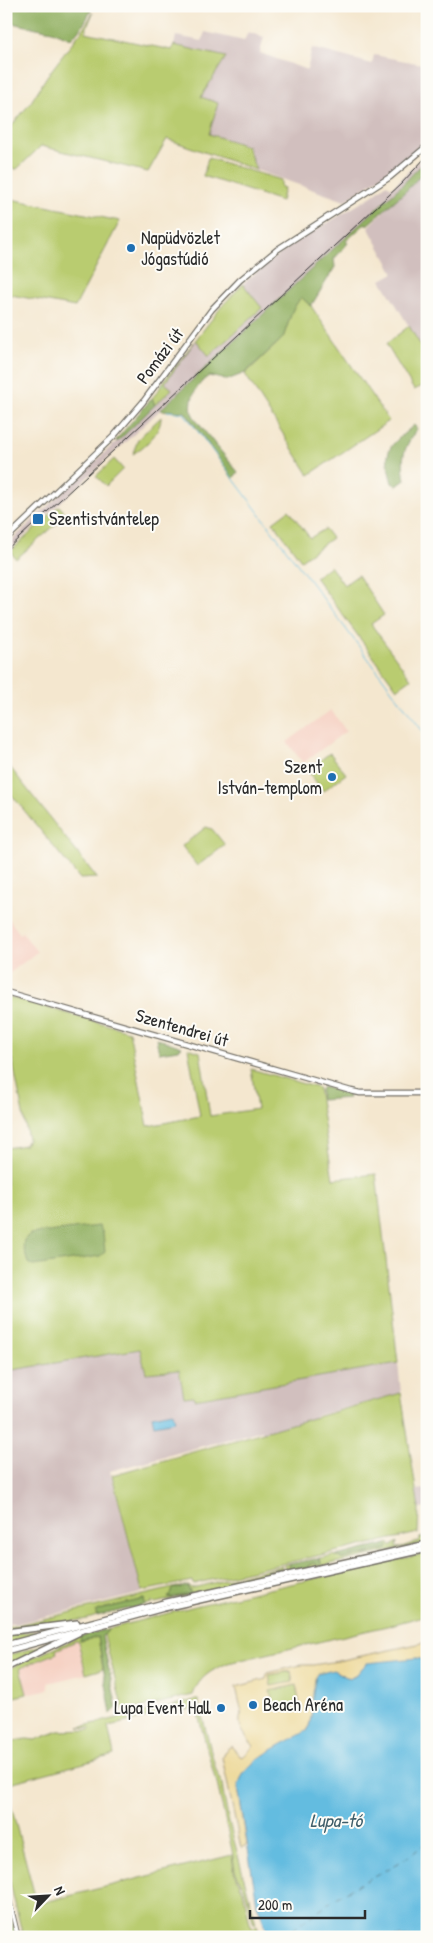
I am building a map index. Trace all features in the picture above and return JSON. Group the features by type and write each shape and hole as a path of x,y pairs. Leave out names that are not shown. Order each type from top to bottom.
{"main road":[{"name":"Pomázi út","path":"6,538 113,438 143,402 212,309 240,280 278,250 398,171 427,146"},
{"name":"Szentendrei út","path":"6,992 351,1091 360,1093 427,1093"},
{"path":"6,1645 252,1582 427,1544"},
{"path":"6,1651 87,1625 427,1549"},
{"path":"6,1632 87,1625"},
{"path":"6,1668 87,1625"}],"street":[{"path":"6,1887 18,1937"}],"shaded area":[{"path":"205,32 244,41 248,32 264,37 260,53 307,70 312,48 372,64 374,55 427,65 427,141 416,153 345,201 256,170 247,146 209,134 201,97 226,57 174,45 176,36 202,41"},
{"path":"427,152 427,159 402,185 6,553 6,545 172,389 164,383 196,340 209,356 262,308 243,284 293,244 372,196 387,184 392,188"},
{"path":"427,168 427,356 381,280 394,273 368,227"},
{"path":"331,710 346,731 303,763 287,742"},
{"path":"6,915 37,952 6,976"},
{"path":"140,1348 179,1370 184,1397 194,1396 195,1399 398,1363 401,1393 315,1416 346,1549 295,1560 262,1430 110,1471 142,1593 15,1624 6,1624 6,1368"},
{"path":"427,1489 427,1508 419,1509 416,1490"},
{"path":"78,1639 86,1674 48,1683 49,1688 27,1694 20,1666"}],"green space":[{"path":"6,6 90,6 91,11 83,25 71,39 52,31 6,22"},
{"path":"93,13 85,32 171,50 174,45 226,57 201,97 218,103 209,134 247,146 256,170 167,139 148,172 41,146 17,169 6,168 6,133 31,102 47,76"},
{"path":"208,158 281,180 281,187 284,188 281,201 203,176"},
{"path":"427,159 427,168 407,190 346,241 348,243 334,259 335,267 311,306 301,297 293,309 283,338 245,373 227,380 209,376 198,387 193,397 192,413 238,472 233,479 185,412 160,410 402,185"},
{"path":"6,198 120,221 75,307 6,294"},
{"path":"243,284 262,308 209,356 196,340 165,383 172,389 155,405 152,398 163,382 222,306"},
{"path":"301,297 311,306 389,421 309,475 245,374 283,338 293,309"},
{"path":"409,326 427,356 427,384 414,390 386,344"},
{"path":"152,398 155,405 117,442 116,440"},
{"path":"161,417 155,434 133,454 138,439"},
{"path":"414,425 417,429 406,448 403,459 405,480 397,486 392,483 388,455 393,444"},
{"path":"114,459 123,469 106,486 96,476"},
{"path":"59,506 67,515 16,559 12,554 12,550"},
{"path":"289,510 310,538 325,529 332,538 301,560 273,522"},
{"path":"330,566 344,585 358,575 384,615 371,624 411,679 397,689 315,577"},
{"path":"330,753 346,774 323,791 307,770"},
{"path":"6,762 97,878 80,879 6,788"},
{"path":"206,827 212,829 225,845 197,866 182,846"},
{"path":"6,996 129,1031 148,1126 200,1116 188,1048 200,1052 210,1116 257,1109 251,1069 318,1088 333,1179 376,1174 398,1363 195,1399 194,1396 184,1397 179,1370 146,1373 140,1349 6,1371 6,1148 25,1145 28,1139 6,1028"},
{"path":"156,1038 182,1047 178,1050 159,1053"},
{"path":"323,1087 348,1094 349,1098 321,1100 320,1090"},
{"path":"99,1226 103,1233 105,1252 100,1256 33,1266 28,1263 23,1246 24,1240 30,1234"},
{"path":"401,1393 419,1509 418,1533 193,1584 192,1581 142,1591 112,1475"},
{"path":"424,1537 425,1543 155,1603 151,1601 152,1603 145,1605 144,1599 102,1609 96,1614 97,1616 88,1619 6,1630 6,1628 181,1586 183,1587 171,1599 189,1595 191,1593 187,1586 192,1588 282,1566 281,1569 272,1569 266,1572 287,1569 284,1565 290,1564 289,1570 293,1571 308,1568 309,1565 314,1563 318,1565 321,1563 320,1558 334,1555 342,1559 360,1554 366,1555 387,1546 389,1543 391,1547 397,1542 396,1547 399,1548 419,1541 420,1538"},
{"path":"387,1544 387,1549 342,1559 336,1556"},
{"path":"427,1553 427,1581 421,1585 427,1615 228,1663 206,1675 198,1684 193,1695 126,1711 123,1710 104,1635 108,1629 199,1605"},
{"path":"320,1558 321,1564 314,1563 309,1565 308,1568 289,1570 290,1564"},
{"path":"187,1586 191,1594 168,1598 173,1589"},
{"path":"144,1599 145,1605 97,1616 96,1614 96,1611 102,1609"},
{"path":"108,1629 102,1636 117,1708 111,1714 98,1637 80,1641 81,1636"},
{"path":"42,1631 42,1633 6,1644 6,1634"},
{"path":"81,1636 80,1641 98,1637 103,1669 86,1674 78,1641 76,1641 56,1650 57,1653 20,1668 27,1694 6,1699 6,1670"},
{"path":"51,1644 6,1666 6,1656"},
{"path":"291,1671 293,1682 271,1687 268,1675"},
{"path":"296,1685 300,1705 274,1710 270,1690"},
{"path":"198,1700 216,1770 221,1780 228,1818 256,1923 254,1924 244,1888 235,1871 216,1779 198,1714 194,1708 108,1726 114,1755 6,1784 6,1742 27,1739 35,1740 59,1731 89,1730 91,1728 79,1727"},
{"path":"6,1787 37,1904 232,1855 234,1871 243,1891 251,1928 257,1925 261,1937 23,1937 6,1866"},
{"path":"6,1894 16,1937 10,1937 7,1923"}],"sand":[{"path":"427,1642 427,1661 417,1658 362,1668 353,1677 344,1676 336,1671 315,1678 312,1713 308,1730 238,1787 247,1845 241,1848 222,1757 224,1752 231,1746 243,1757 254,1746 245,1735 241,1726 240,1717 242,1713 236,1687 266,1679 267,1673 301,1665 338,1661","holes":["291,1671 293,1682 271,1686 269,1675","296,1685 300,1705 275,1710 270,1691"]}],"water":[{"path":"173,1412 175,1421 154,1425 152,1416"},
{"name":"Lupa-tó","path":"417,1658 427,1661 427,1937 271,1937 257,1904 238,1787 242,1777 257,1760 308,1730 314,1684 318,1674 333,1670 350,1678 355,1676 367,1663"}],"waterway":[{"path":"167,411 184,413 427,737"}],"ferry route":[{"path":"284,1937 326,1905 411,1855 427,1841"}],"tram line":[{"path":"6,550 401,184 427,156"}],"place":[{"name":"Napüdvözlet Jógastúdió","path":"131,248"},
{"name":"Szentistvántelep","path":"38,519"},
{"name":"Szent István-templom","path":"332,777"},
{"name":"Beach Aréna","path":"253,1705"},
{"name":"Lupa Event Hall","path":"221,1708"}]}
